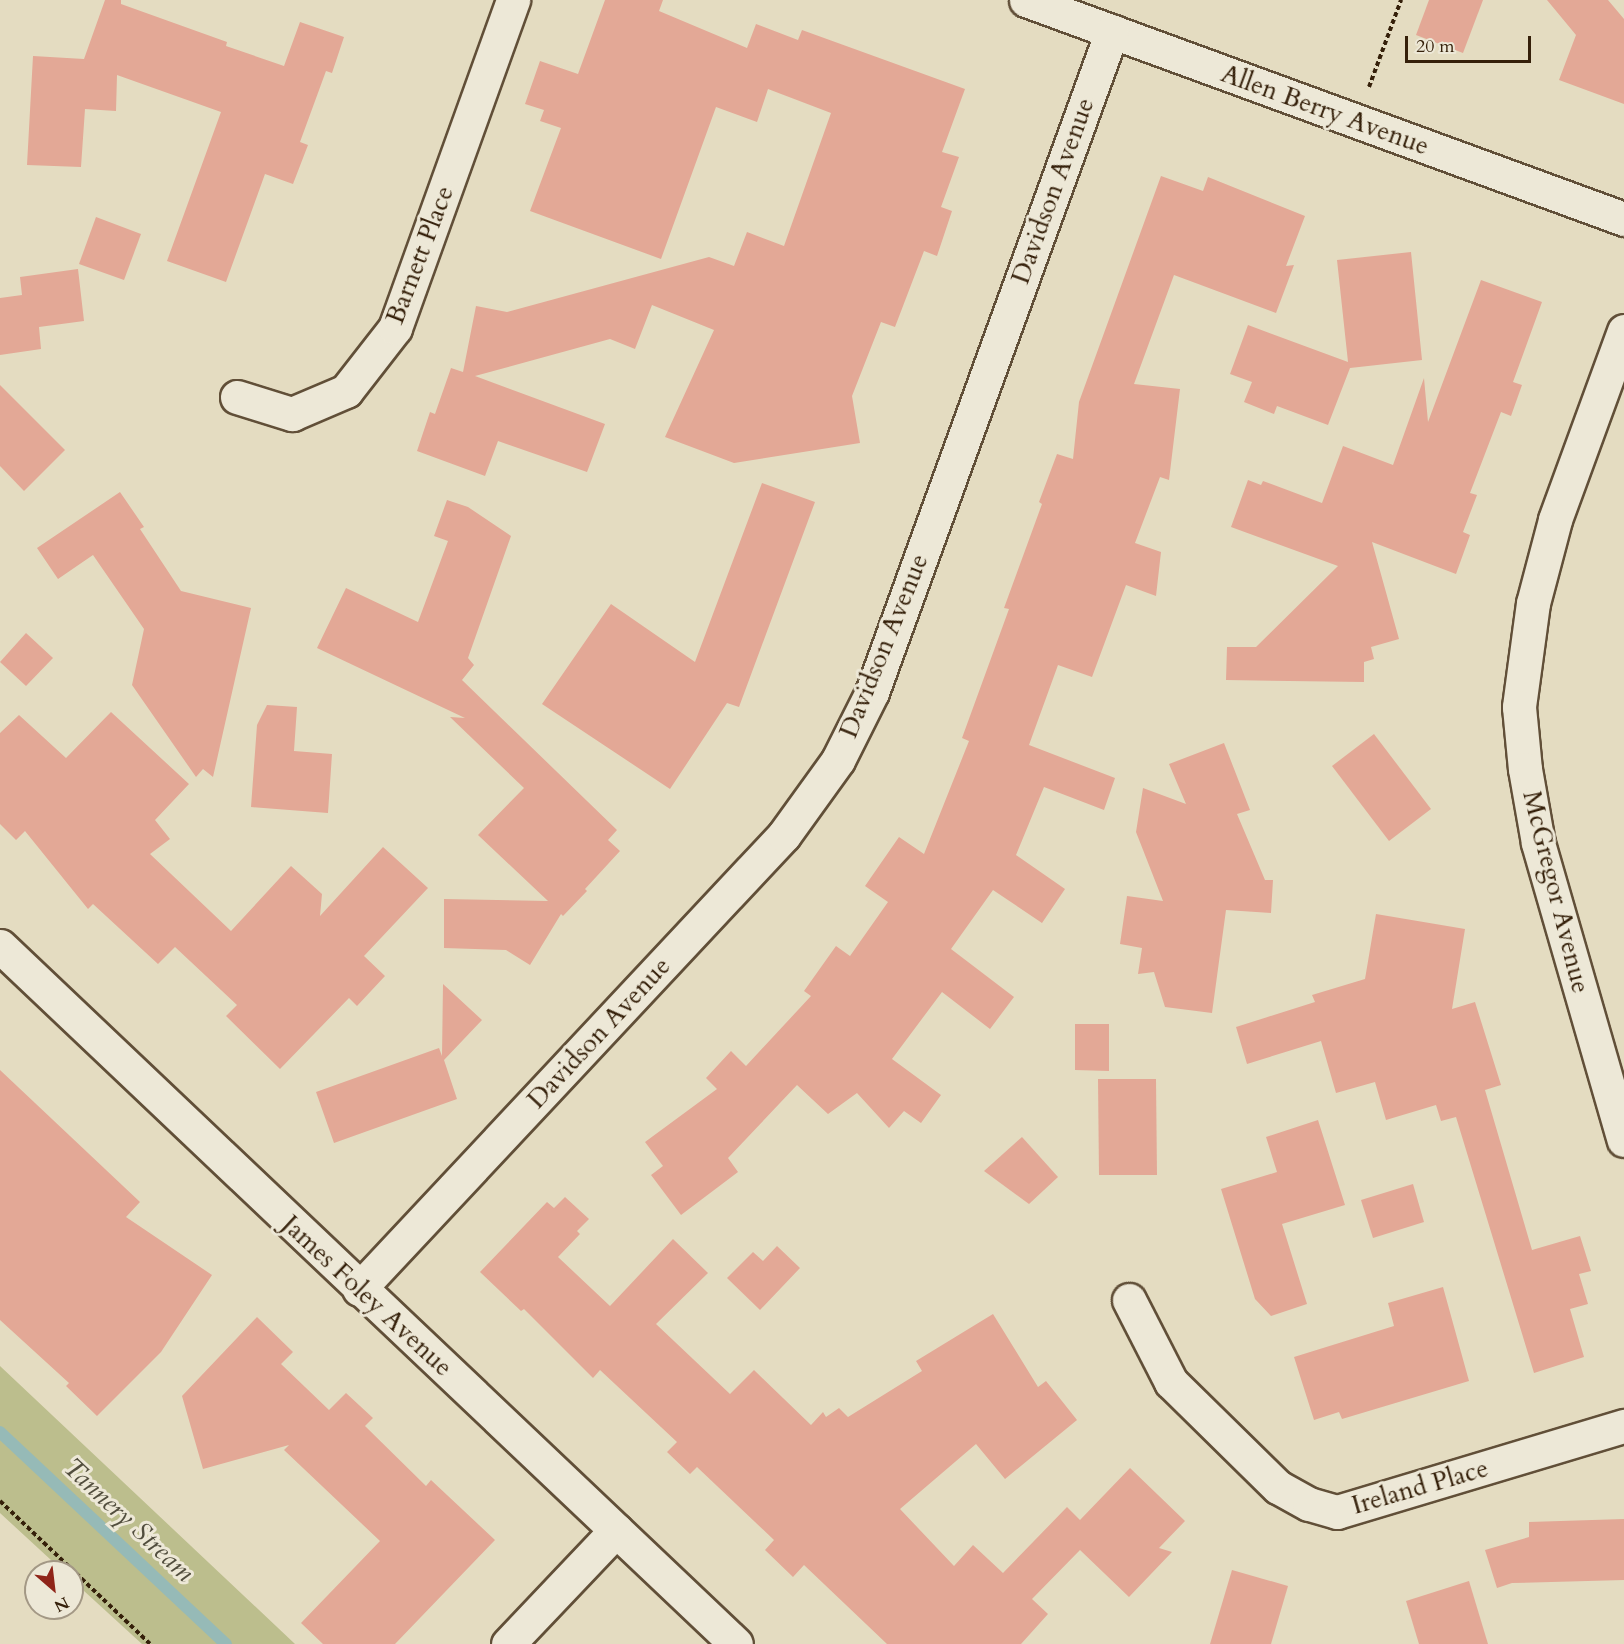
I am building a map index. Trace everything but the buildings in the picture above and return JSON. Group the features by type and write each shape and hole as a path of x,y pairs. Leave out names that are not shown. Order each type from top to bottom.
{"street":[{"name":"Barnett Place","path":"237,397 292,414 303,410 345,391 395,328 513,0"},
{"name":"Allen Berry Avenue","path":"1026,0 1624,219"},
{"name":"Davidson Avenue","path":"359,1289 784,835 838,759 872,692 1112,31"},
{"name":"McGregor Avenue","path":"1624,331 1555,520 1533,603 1519,707 1525,769 1538,843 1624,1140"},
{"name":"James Foley Avenue","path":"0,946 359,1289 736,1644"},
{"name":"Ireland Place","path":"1129,1300 1171,1382 1278,1487 1309,1504 1336,1512 1624,1426"},
{"path":"508,1644 616,1530"}],"path":[{"path":"1357,122 1401,0"},
{"path":"0,1501 150,1644"}],"green space":[{"path":"0,1366 295,1644 142,1644 84,1591 84,1560 51,1560 0,1513"}],"waterway":[{"name":"Tannery Stream","path":"0,1432 226,1644"}]}
